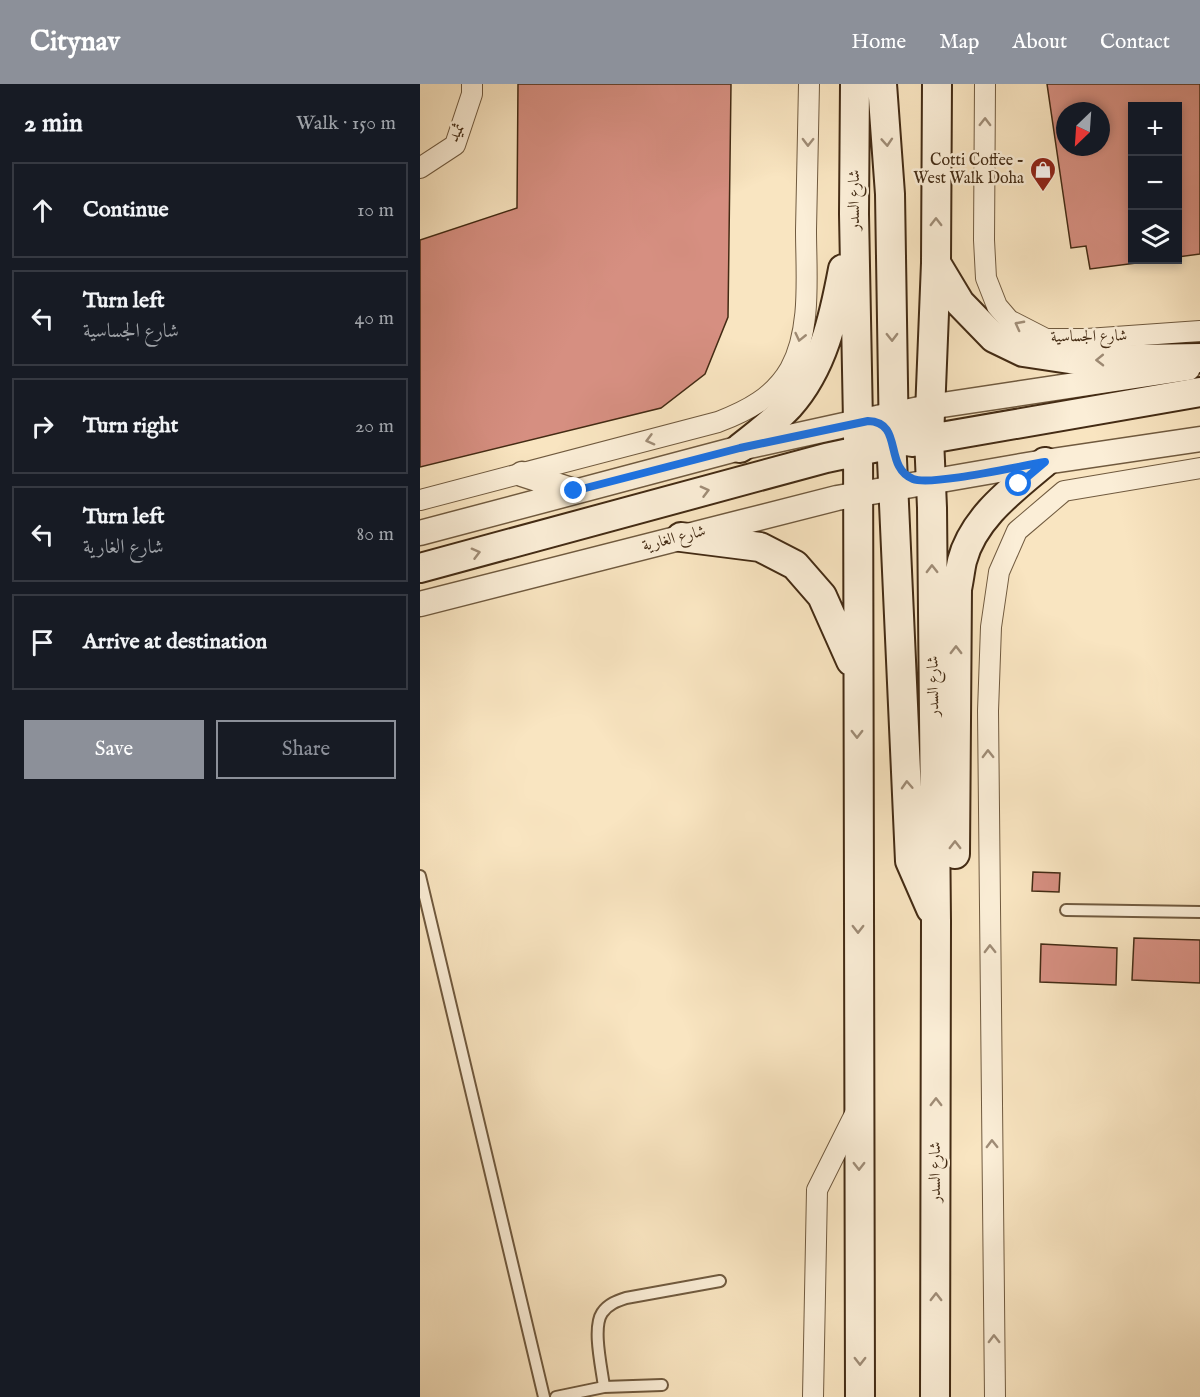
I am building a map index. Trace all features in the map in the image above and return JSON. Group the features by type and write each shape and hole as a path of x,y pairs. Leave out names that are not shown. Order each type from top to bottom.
{"main road":[{"name":"شارع السدر","path":"855,84 860,1397"},
{"path":"882,84 890,194 892,445 910,861 936,921"},
{"name":"شارع السدر","path":"935,1397 936,921 929,407 936,264 937,84"},
{"path":"740,448 769,425 790,404 809,379 827,338 834,315 854,214"},
{"path":"936,264 960,303 994,338 1023,352 1076,360 1200,358"},
{"path":"420,568 858,451 1200,392"},
{"path":"858,495 862,476 869,461 881,451 906,441 920,431 925,423 929,407"},
{"path":"858,422 880,423 890,434 895,459 903,473 916,480 931,482"},
{"path":"936,921 955,872 957,589 962,559 976,531 992,510 1045,462"},
{"path":"681,537 760,547 795,565 822,596 857,675"}],"street":[{"name":"ثميد","path":"420,168 455,145 472,94 472,84"},
{"path":"420,500 718,422 765,399 790,368 801,336 804,308 809,84"},
{"name":"شارع الجساسية","path":"985,84 984,240 986,278 997,306 1009,320 1046,339 1087,339 1200,331"},
{"path":"420,533 740,448 858,422 929,407 1200,367"},
{"path":"931,482 1200,439"},
{"path":"995,1397 988,711 991,627 999,572 1017,531 1064,491 1200,468"},
{"path":"522,474 574,491"},
{"name":"شارع الغارية","path":"420,604 681,537 858,495 931,482"},
{"name":"شارع السدر","path":"813,1397 817,1190 859,1107"}],"lane":[{"path":"420,876 544,1397"},
{"path":"1066,910 1200,912"},
{"path":"604,1388 597,1325 602,1312 613,1302 626,1298 720,1281"},
{"path":"556,1397 604,1388 662,1385"}],"building":[{"path":"518,84 731,84 728,317 705,374 661,408 420,467 420,240 517,208"},
{"path":"1047,84 1200,84 1200,254 1182,256 1182,102 1128,102 1129,264 1090,269 1086,246 1071,248 1058,156 1110,156 1110,102 1056,102 1056,146"},
{"path":"1033,872 1060,873 1059,892 1032,891"},
{"path":"1134,938 1200,940 1200,983 1132,980"},
{"path":"1041,944 1117,948 1116,985 1040,982"}],"place":[{"name":"Cotti Coffee - West Walk Doha","path":"1043,193"}],"route":[{"path":"574,491 740,448 868,421 885,426 891,437 895,459 900,470 911,478 931,482 1045,462 1019,484"}]}
